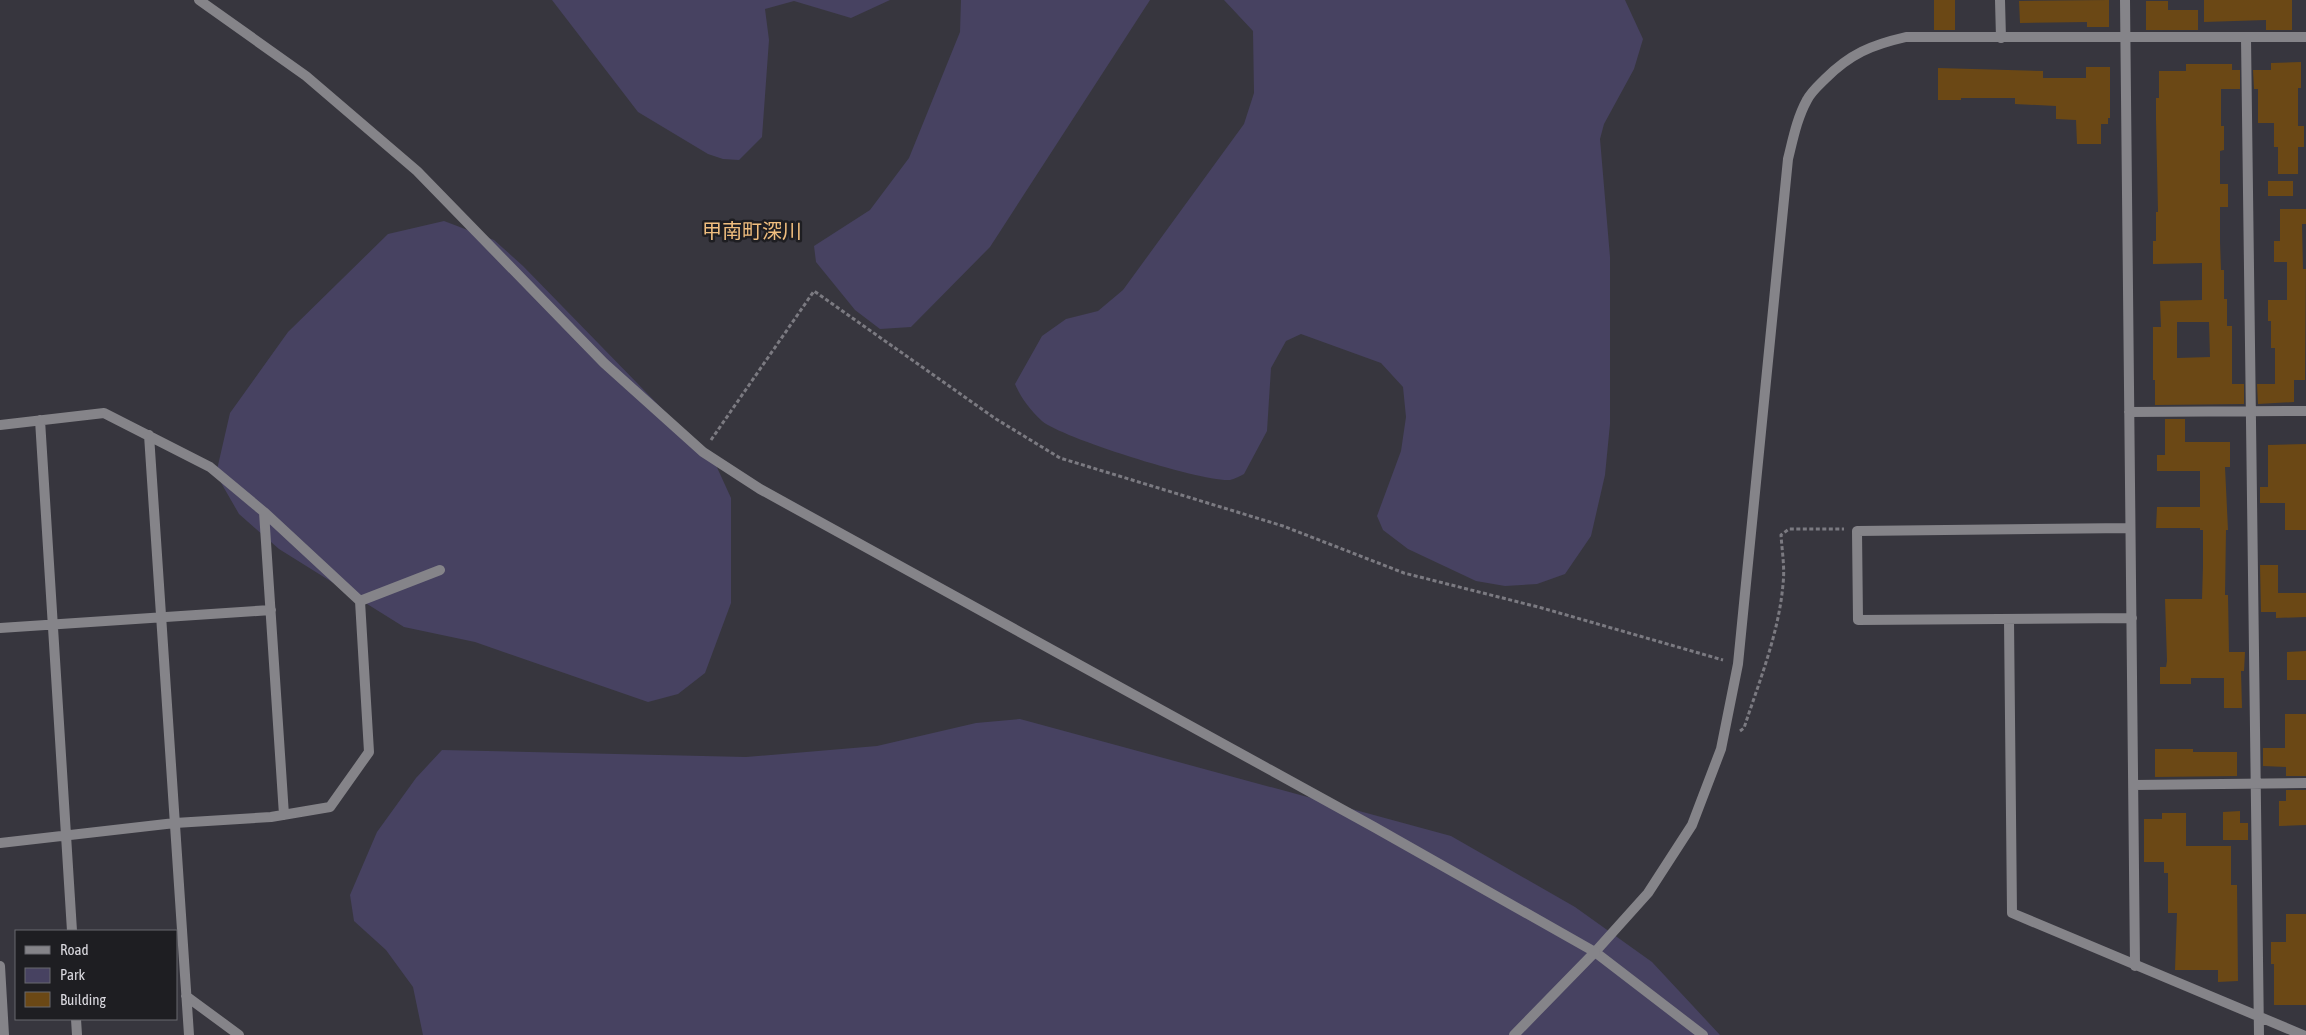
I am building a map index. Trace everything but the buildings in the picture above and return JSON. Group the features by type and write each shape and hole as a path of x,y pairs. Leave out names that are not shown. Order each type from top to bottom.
{"street":[{"path":"199,0 306,76 417,171 604,364 702,452 760,489 1374,827 1595,952 1704,1035"},
{"path":"2000,0 2000,38"},
{"path":"2125,0 2135,966"},
{"path":"1514,1035 1595,952 1648,893 1692,826 1723,742 1738,664 1788,159 1799,115 1808,98 1840,64 1857,52 1881,43 1906,37 2306,37"},
{"path":"2246,38 2259,1035"},
{"path":"2129,412 2306,411"},
{"path":"0,425 104,413 210,467 264,512 360,601 369,752 330,807 284,815 176,823 0,843"},
{"path":"40,420 72,930"},
{"path":"149,435 189,1035"},
{"path":"264,512 284,815"},
{"path":"2130,528 1857,530 1858,620 2132,618"},
{"path":"360,601 440,570"},
{"path":"0,628 271,610"},
{"path":"2009,620 2012,913 2303,1035"},
{"path":"2134,785 2306,783"},
{"path":"0,966 4,1035"},
{"path":"186,996 238,1035"},
{"path":"76,1020 77,1035"}],"path":[{"path":"702,452 814,290 996,420 1060,458 1283,526 1404,573 1542,608 1738,664"},
{"path":"1723,742 1744,728 1767,659 1783,583 1781,535 1788,529 1857,530"}],"green space":[{"path":"552,0 890,0 851,18 794,1 765,9 769,40 762,137 739,160 723,159 708,154 638,112"},
{"path":"961,0 1150,0 990,247 911,327 880,329 855,310 816,262 814,246 870,210 909,158 960,32"},
{"path":"1224,0 1625,0 1643,39 1634,69 1604,124 1600,139 1610,257 1610,424 1605,475 1591,536 1565,574 1537,584 1505,586 1476,581 1408,549 1383,530 1377,516 1401,451 1406,417 1403,387 1381,363 1301,334 1286,341 1271,368 1267,431 1244,474 1230,480 1215,479 1163,467 1076,438 1042,421 1020,394 1015,384 1042,336 1066,319 1098,311 1123,290 1244,124 1254,93 1253,31"},
{"path":"444,221 494,240 523,266 715,463 731,498 731,603 705,673 678,694 648,702 475,642 404,627 279,549 239,514 216,474 230,413 288,332 388,234"},
{"path":"1020,719 1451,836 1575,907 1652,962 1720,1035 423,1035 413,987 386,950 354,921 350,895 377,832 416,778 442,750 746,757 877,746 976,723"}],"district":[{"name":"甲南町深川","path":"752,230"}]}
